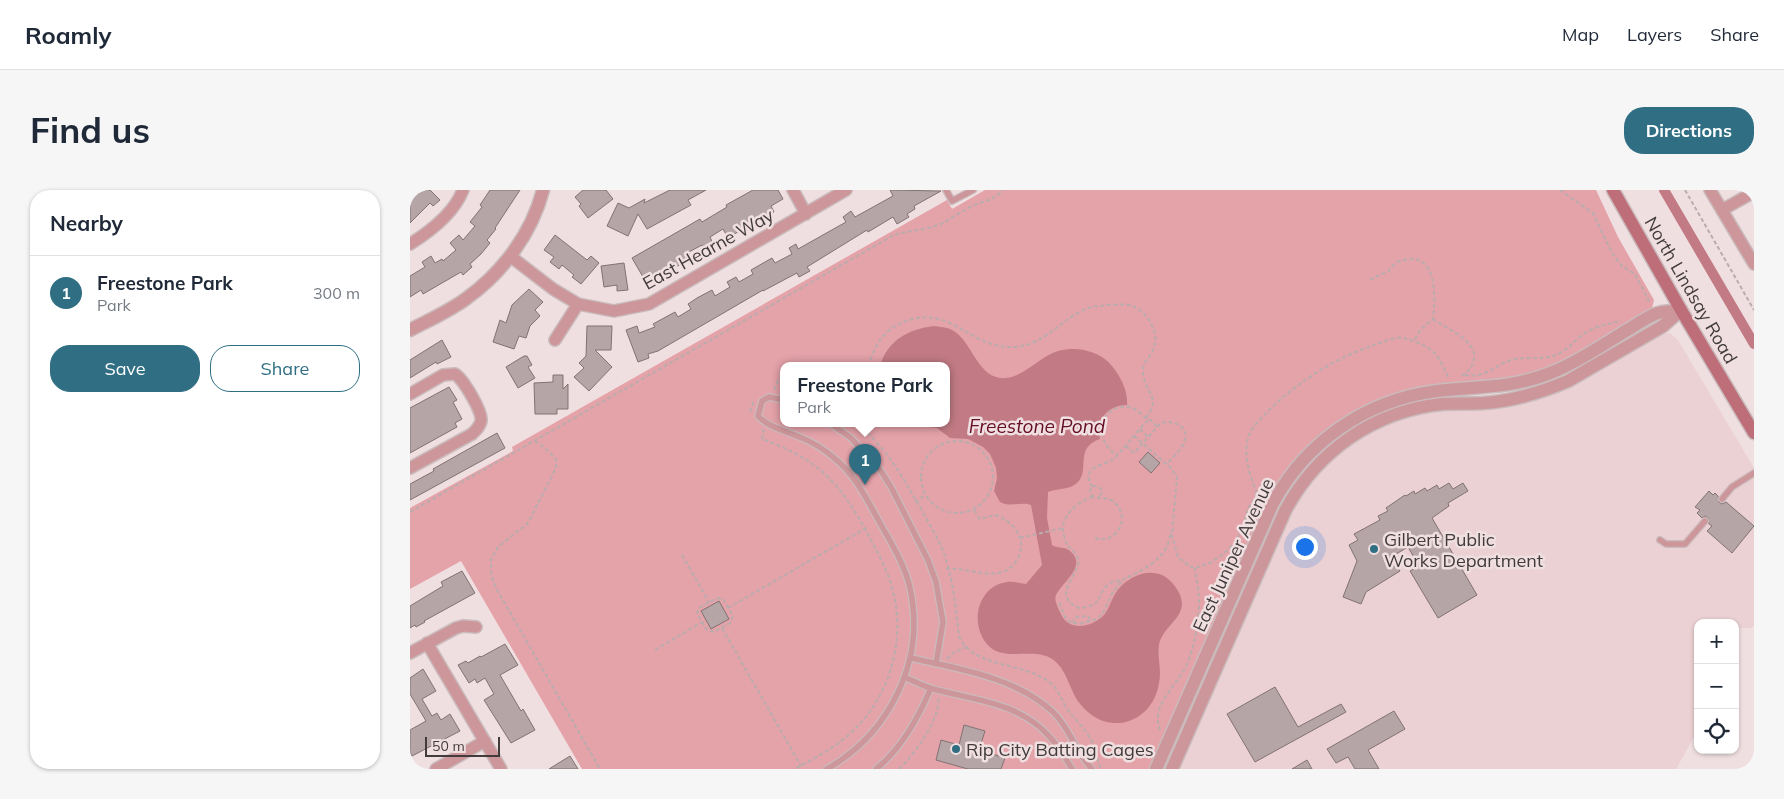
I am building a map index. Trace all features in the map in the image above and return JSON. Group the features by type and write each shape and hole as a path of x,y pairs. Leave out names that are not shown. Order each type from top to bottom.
{"main road":[{"name":"North Lindsay Road","path":"1613,190 1754,433"}],"street":[{"path":"410,244 425,235 458,203 463,190"},
{"path":"410,330 466,299 488,281 523,238 538,210 543,190"},
{"path":"793,190 806,214"},
{"name":"East Hearne Way","path":"510,256 553,289 578,304 614,311 649,304 846,190"},
{"path":"1710,190 1754,264"},
{"path":"1722,210 1754,192"},
{"path":"555,340 578,304"},
{"name":"East Juniper Avenue","path":"1156,769 1272,505 1283,485 1296,469 1327,438 1360,414 1400,398 1440,391 1512,385 1540,377 1566,366 1656,313 1681,310"},
{"name":"East Juniper Avenue","path":"1172,769 1285,511 1305,480 1332,451 1360,430 1400,412 1441,404 1484,403 1504,400 1568,381 1663,326 1681,310"},
{"path":"410,394 440,377 451,373 459,376 480,412 481,424 472,434 410,468"},
{"path":"410,653 456,628 463,626 476,627"},
{"path":"427,644 500,769"},
{"path":"436,769 484,742"}],"lane":[{"path":"946,190 952,201 973,190"},
{"path":"780,399 769,397 762,401 758,416 764,423 803,438 834,458 860,488 895,550 911,594 914,631 911,658 891,707 875,729 858,747 827,769"},
{"path":"835,427 851,438 881,471 892,487 928,560 936,582 943,622 936,664"},
{"path":"1722,499 1732,487 1754,473"},
{"path":"1660,540 1666,544 1686,544 1705,520"},
{"path":"911,658 1001,681 1018,689 1053,712 1067,729 1092,769"},
{"path":"904,677 934,689 997,704 1026,716 1048,734 1072,769"},
{"path":"876,769 898,746 914,725 934,689"}],"path":[{"path":"410,512 892,236 906,231 923,230 940,224 970,207 992,200 1003,190"},
{"path":"1560,190 1593,213 1612,253 1622,266 1635,274 1648,297 1650,306"},
{"path":"1685,190 1754,310"},
{"path":"1370,280 1386,272 1398,262 1411,259 1422,263 1430,272 1433,283 1433,319 1420,329 1414,341"},
{"path":"870,362 873,352 883,336 893,328 913,318 928,317 945,320 991,345 1018,347 1038,342 1090,307 1127,305 1142,311 1149,320 1154,332 1155,343 1153,351 1146,359 1144,367 1145,382 1154,400 1154,404 1146,418 1148,420 1117,455 1107,463 1092,468 1089,472 1088,479 1092,487 1090,492 1093,497"},
{"path":"1433,319 1468,342 1474,359 1465,375 1472,376 1489,372 1508,360 1553,356 1568,348 1592,329 1623,320"},
{"path":"1257,493 1249,470 1247,449 1251,430 1296,386 1335,361 1363,348 1402,338 1429,347 1441,362 1450,380"},
{"path":"770,391 775,389 780,378"},
{"path":"750,414 752,403 757,395"},
{"path":"1117,455 1105,445 1101,434 1102,424 1107,416 1118,408 1128,407 1135,410 1157,426"},
{"path":"1125,446 1134,453 1160,423 1175,422 1180,425 1185,439 1183,445 1167,464"},
{"path":"861,427 889,456 940,543 955,603 959,636 966,647 951,654 944,666"},
{"path":"759,428 764,431 762,439 797,453 822,470 842,493 884,563 894,593 897,620 893,661 884,687 863,720 842,740 795,769"},
{"path":"1140,429 1148,437"},
{"path":"1094,538 1104,539 1112,536 1119,530 1122,520 1120,510 1114,501 1104,497 1087,499 1074,508 1063,528 1067,546 1072,549 1079,560 1066,590 1068,602 1079,608 1094,606 1108,584 1122,581 1151,565 1167,547 1172,529 1177,483 1174,472 1134,436"},
{"path":"535,441 556,459 556,468 528,523 498,547 491,560 491,574 496,588 600,769"},
{"path":"963,441 970,443 981,450 991,463 994,476 993,484 987,498 974,510 960,514 944,512 933,505 925,495 921,476 924,463 930,453 942,444 963,441"},
{"path":"1092,487 1097,486 1101,489 1102,493 1098,497"},
{"path":"1172,529 1178,557 1185,564 1196,568 1203,567 1216,560 1234,543 1241,532 1246,514 1257,493 1272,488"},
{"path":"915,501 925,495"},
{"path":"947,569 960,568 987,575 1005,571 1017,561 1021,547 1020,538 1014,528 1001,517 995,515 980,519 974,510"},
{"path":"728,608 868,527"},
{"path":"1020,538 1063,528"},
{"path":"682,555 709,602"},
{"path":"1161,734 1158,717 1160,706 1187,665 1196,636 1199,602 1196,568"},
{"path":"1059,603 1065,617 1070,622 1080,624 1097,619 1103,614 1109,599 1122,581"},
{"path":"717,598 723,599 733,616 730,623 714,632 707,630 697,614 699,608 709,602 717,598"},
{"path":"1073,623 1075,617 1088,616 1091,621"},
{"path":"655,650 702,622"},
{"path":"722,628 801,766"},
{"path":"899,769 921,741 938,710 939,705 934,689"},
{"path":"902,766 906,769"}],"shaded area":[{"path":"985,190 1596,190 1618,237 1654,300 1652,308 1648,313 1567,360 1522,377 1471,384 1425,387 1400,393 1287,472 1150,769 582,769 461,561 410,589 410,508 513,451 512,447 947,200 952,209"},
{"path":"1670,333 1678,340 1754,468 1754,626 1739,628 1739,619 1694,619 1694,737 1676,769 1177,769 1290,515 1303,491 1338,453 1357,438 1391,420 1422,412 1576,382 1660,335"}],"water":[{"name":"Freestone Pond","path":"934,326 952,330 964,341 983,368 996,377 1010,378 1052,353 1075,349 1086,350 1102,357 1110,364 1120,378 1124,386 1127,405 1114,408 1104,415 1099,426 1100,439 1087,448 1083,471 1078,482 1068,488 1048,492 1047,518 1052,545 1068,549 1075,557 1075,568 1072,574 1055,597 1062,616 1071,624 1085,626 1098,620 1123,585 1145,573 1153,573 1168,578 1180,595 1182,604 1180,611 1177,618 1166,630 1159,645 1160,678 1155,697 1148,708 1139,716 1128,721 1116,723 1104,721 1092,715 1077,700 1061,668 1049,657 1002,653 994,650 987,644 982,635 978,626 979,607 989,590 1007,582 1026,584 1042,565 1031,505 1004,504 1000,502 994,491 997,478 996,468 990,454 983,447 968,439 950,438 937,428 926,427 950,427 950,362 881,362 893,343 907,333"}],"building":[{"path":"415,190 430,190 440,200 433,206 430,203 410,223 410,195"},
{"path":"490,190 520,190 487,240 490,243 470,264 472,267 463,275 461,272 423,294 421,290 410,297 410,276 425,267 422,262 431,256 435,263 442,259 443,261 456,250 450,243 459,235 463,240 475,226 470,222 482,207 480,205"},
{"path":"583,190 606,190 613,199 588,218 575,197"},
{"path":"670,190 706,190 688,200 691,205 647,229 638,214 628,236 607,226 618,203 629,208 645,199 644,203"},
{"path":"753,190 778,190 783,199 771,206 774,212 728,238 723,229 710,237 714,246 705,251 702,245 687,253 690,259 654,279 651,273 643,277 632,258 700,219 702,222 727,207 726,205"},
{"path":"890,190 941,191 914,206 915,209 907,214 909,217 897,224 893,217 868,232 867,230 807,267 810,271 799,277 797,273 763,290 658,351 648,354 649,358 638,362 626,330 637,326 639,333 655,327 653,324 675,312 678,317 691,309 688,304 697,298 712,290 715,296 730,287 727,282 736,277 739,282 753,274 751,270 772,258 775,263 792,254 789,248 796,244 798,249 846,222 843,217 851,211 855,217 893,196"},
{"path":"555,235 587,260 591,256 599,263 581,284 562,265 559,269 550,262 554,257 544,250"},
{"path":"624,263 628,290 617,291 617,285 604,287 601,266"},
{"path":"529,289 543,302 535,310 540,316 530,326 526,338 519,336 514,349 493,342 500,320 506,323 512,305"},
{"path":"587,326 612,326 611,350 595,350 612,367 589,391 574,377 584,368 579,363 586,356"},
{"path":"442,340 451,357 437,364 436,362 410,378 410,360"},
{"path":"527,356 532,365 528,367 535,378 518,388 506,367"},
{"path":"553,375 563,375 563,389 568,384 568,409 557,409 557,414 535,414 534,383 553,382"},
{"path":"449,387 457,400 453,402 462,419 455,423 457,427 410,453 410,408"},
{"path":"497,433 505,448 410,500 410,484"},
{"path":"1148,452 1160,463 1151,473 1139,462"},
{"name":"Gilbert Public Works Department","path":"1449,483 1453,489 1463,483 1468,491 1448,503 1449,506 1432,518 1477,595 1438,618 1410,571 1419,566 1408,547 1391,557 1400,571 1366,592 1361,604 1343,597 1357,561 1349,545 1358,540 1354,534 1380,520 1378,516 1388,511 1386,508 1405,495 1414,491 1415,494 1425,488 1427,491 1437,485 1439,489"},
{"path":"1709,491 1713,495 1715,493 1718,496 1719,502 1722,504 1726,502 1754,526 1732,553 1707,531 1712,526 1709,524 1708,518 1705,516 1702,518 1697,513 1700,510 1695,507"},
{"path":"462,571 475,593 416,627 415,625 410,628 410,606 443,586 441,582"},
{"path":"719,601 729,619 711,629 701,611"},
{"path":"505,644 518,665 500,675 521,711 523,709 535,730 511,743 484,700 494,694 485,678 477,683 475,679 469,683 458,665 466,661 468,663"},
{"path":"423,669 436,691 422,699 432,716 437,713 441,720 450,714 460,731 412,756 410,752 410,730 426,721 410,694 410,678"},
{"path":"1275,687 1298,727 1341,704 1346,712 1255,762 1227,714"},
{"path":"1394,711 1405,729 1368,750 1379,769 1355,769 1348,757 1336,763 1327,749"},
{"name":"Rip City Batting Cages","path":"964,725 985,731 979,750 1005,758 1001,769 968,769 936,760 941,740 959,745"},
{"path":"570,756 578,769 549,769"},
{"path":"1307,760 1312,769 1292,769"}],"waterway":[{"path":"1664,190 1754,344"}],"place":[{"name":"Freestone Park","path":"865,485"},
{"name":"Gilbert Public Works Department","path":"1374,549"},
{"name":"Rip City Batting Cages","path":"956,749"}]}
